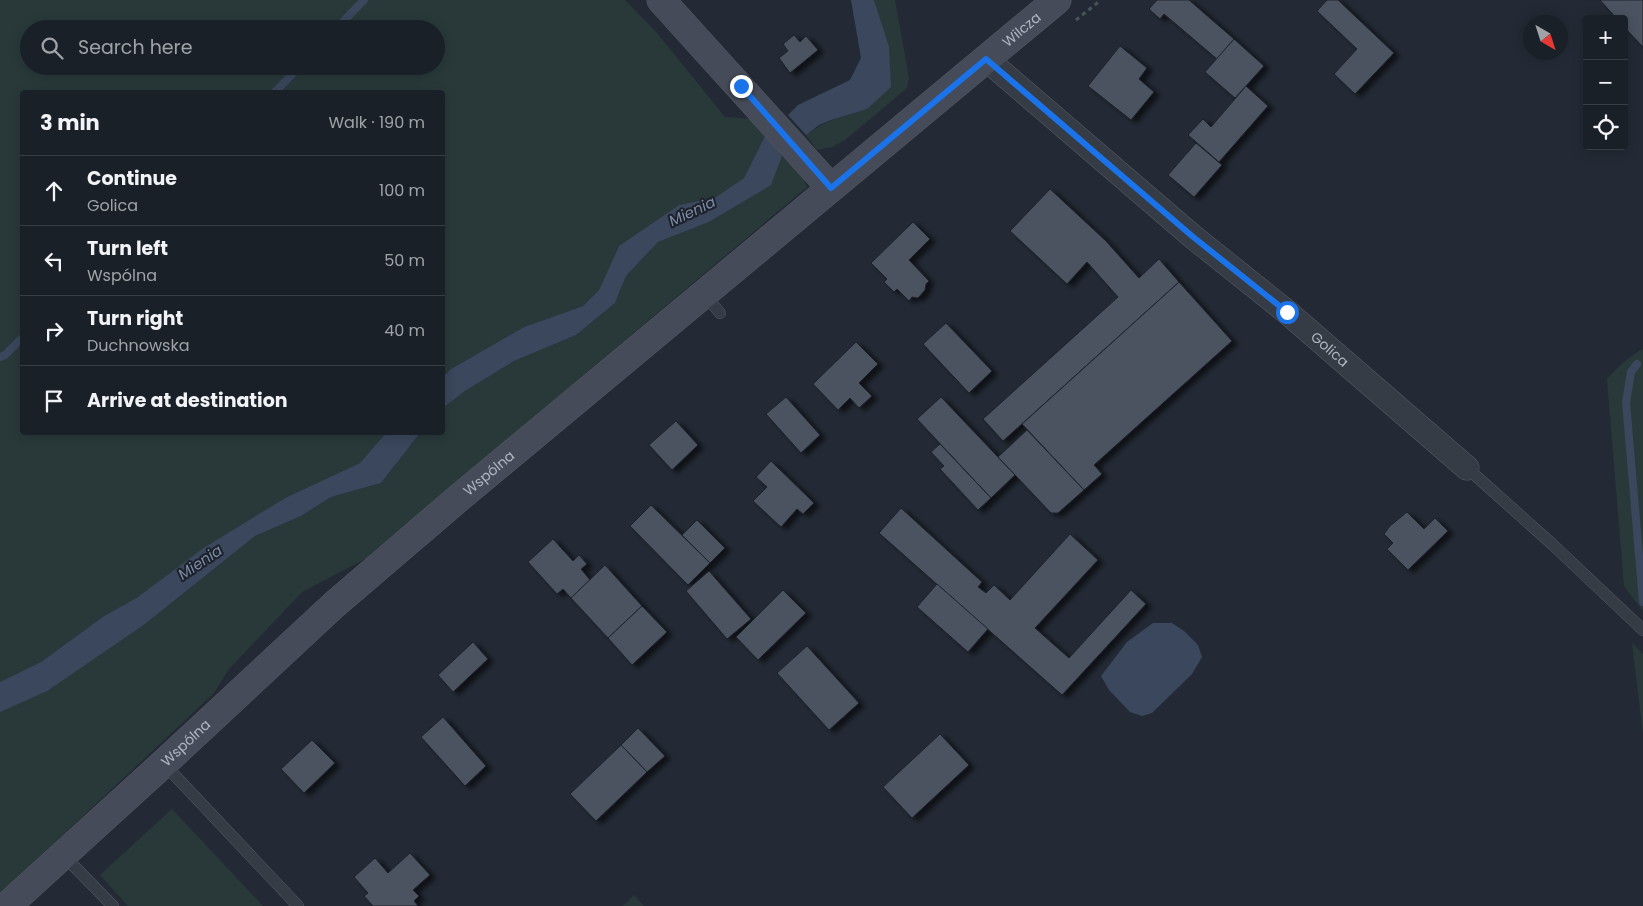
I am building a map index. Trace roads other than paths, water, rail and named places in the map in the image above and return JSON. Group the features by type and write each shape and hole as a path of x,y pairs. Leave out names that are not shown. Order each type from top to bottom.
{"main road":[{"path":"661,0 831,188"},
{"name":"Wilcza","path":"986,59 1057,0"},
{"name":"Wspólna","path":"7,906 335,604 468,490 712,304 831,188 986,59"}],"street":[{"name":"Golica","path":"986,59 1192,236 1287,312 1467,468"}],"lane":[{"name":"Golica","path":"1467,468 1552,544 1643,630"},
{"path":"164,763 298,906"},
{"path":"63,855 112,906"}],"water":[{"path":"851,0 874,0 889,47 891,87 867,109 819,125 806,135 788,115 798,105 850,80 861,58"},
{"name":"Mienia","path":"766,134 782,156 771,185 709,222 658,242 626,276 615,303 576,335 514,361 465,391 445,406 445,375 451,369 524,327 583,306 599,290 619,246 679,205 716,197 744,178"},
{"name":"Mienia","path":"384,435 418,435 381,483 331,497 301,516 255,536 145,624 47,691 0,712 0,682 41,662 104,616 138,597 205,547 287,497 360,463"},
{"path":"1153,623 1172,623 1184,631 1198,645 1202,657 1192,674 1152,713 1142,716 1130,712 1109,690 1101,676 1127,642"}],"waterway":[{"path":"345,20 364,0"},
{"path":"277,90 291,75"},
{"path":"0,357 5,355 20,340"},
{"path":"1637,364 1631,372 1626,402 1643,602"}]}
